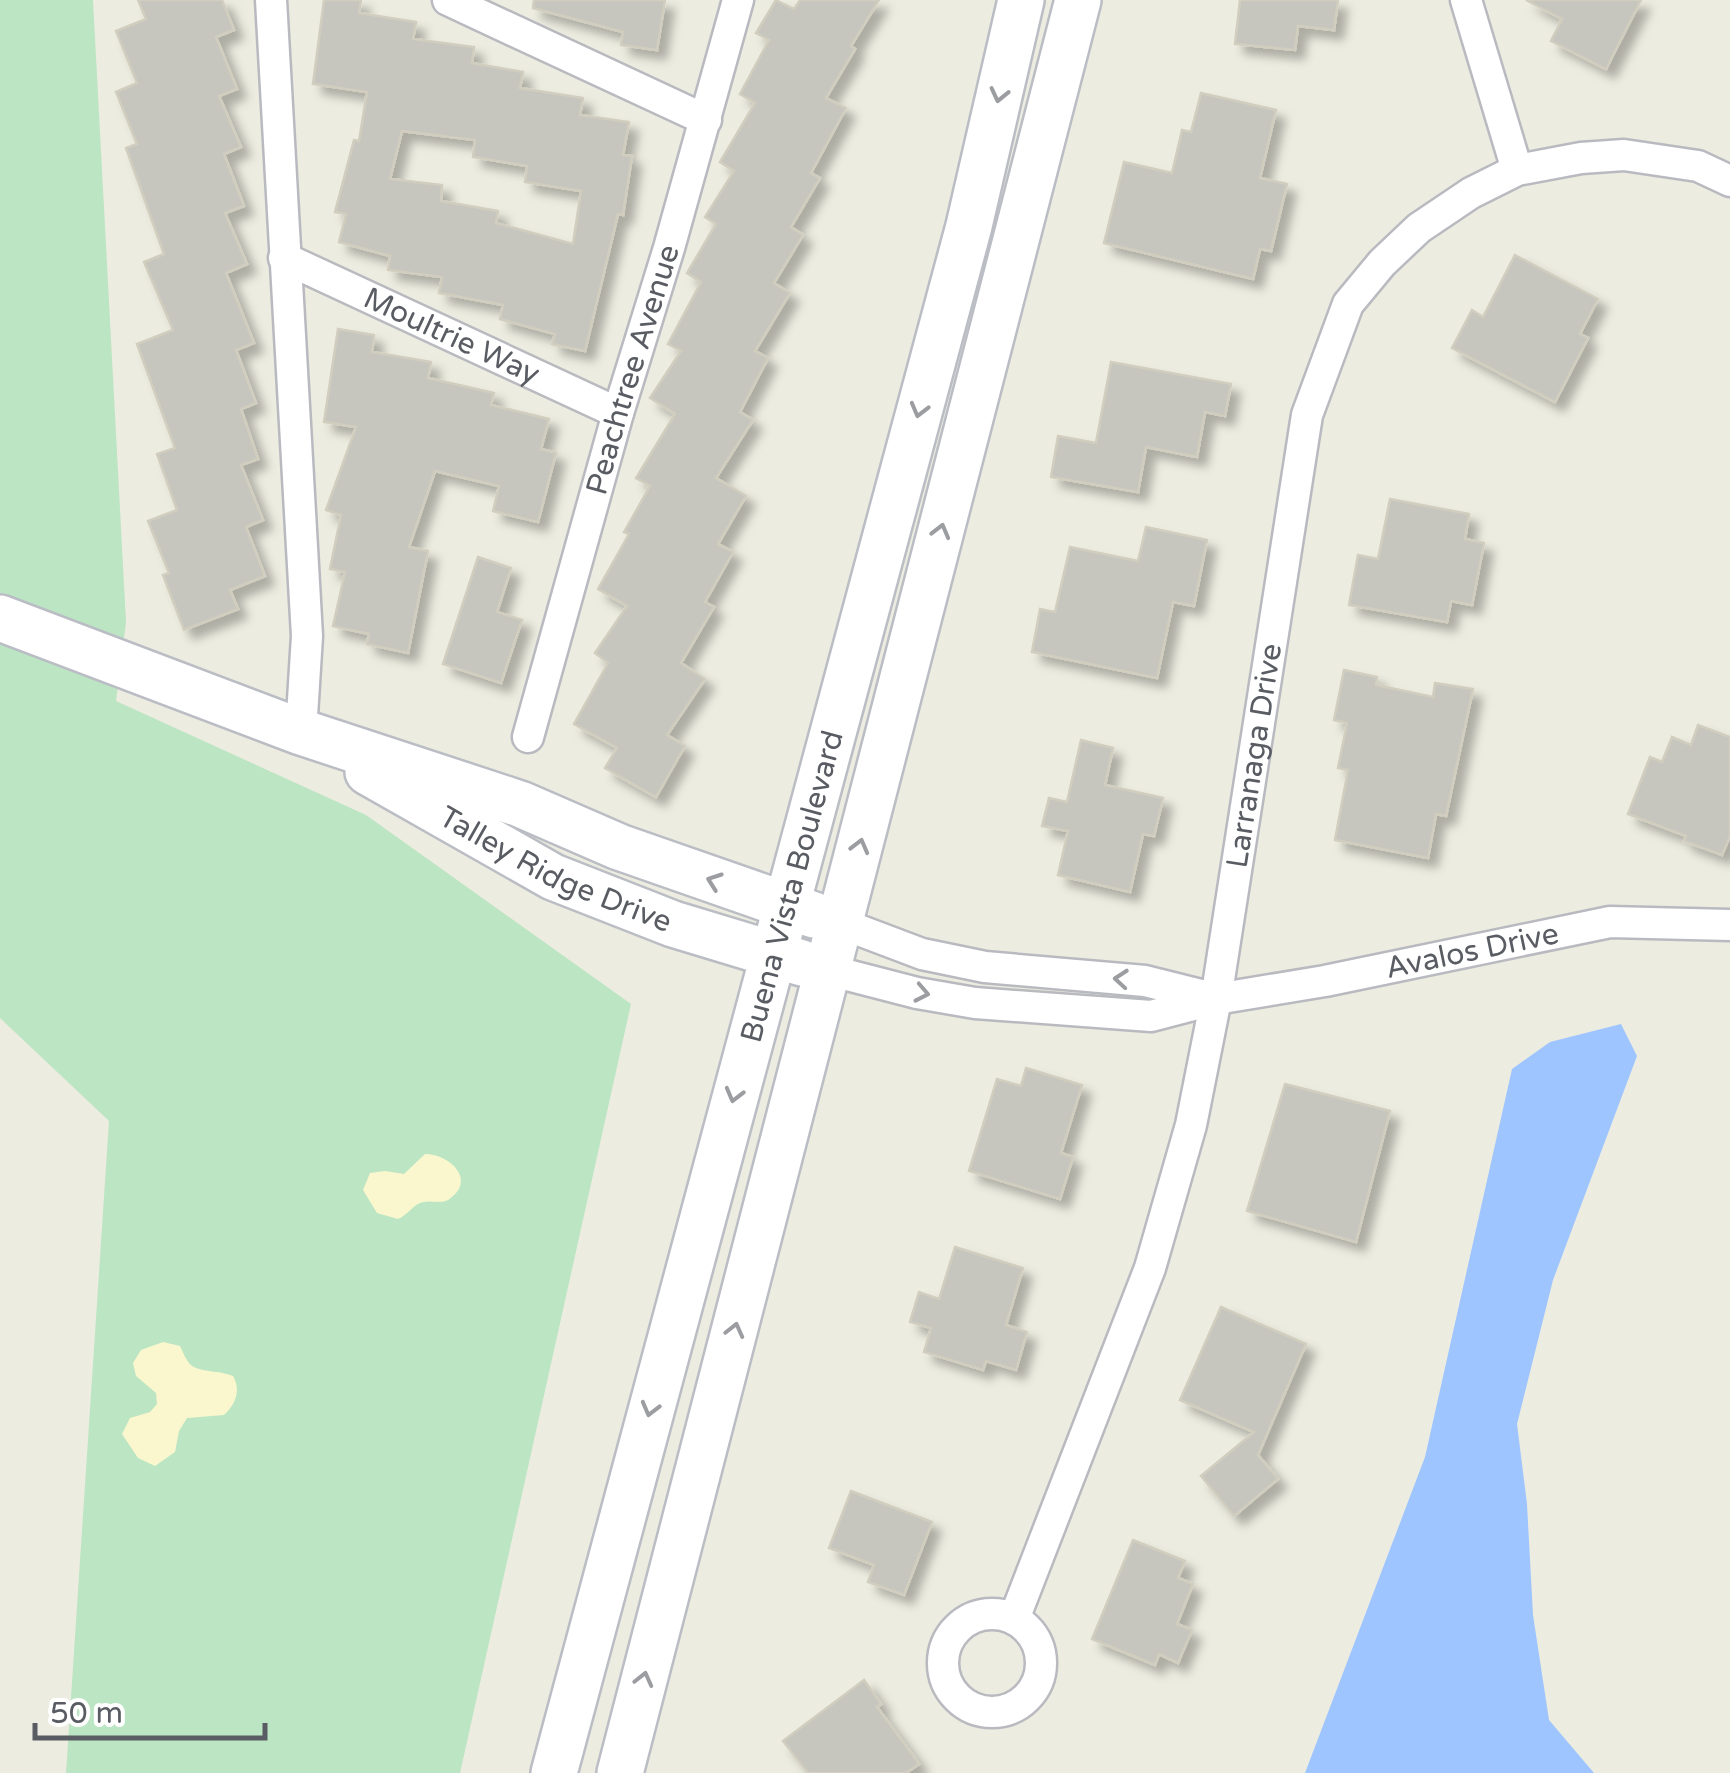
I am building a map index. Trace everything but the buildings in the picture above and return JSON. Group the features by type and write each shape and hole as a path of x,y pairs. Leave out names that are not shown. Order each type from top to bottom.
{"main road":[{"name":"Buena Vista Boulevard","path":"554,1773 969,226 1021,0"},
{"name":"Buena Vista Boulevard","path":"620,1773 1078,0"},
{"name":"Talley Ridge Drive","path":"0,618 301,732 520,804 619,847 784,907 840,922"},
{"name":"Talley Ridge Drive","path":"301,732 435,813 553,877 672,924 828,970"}],"street":[{"path":"271,0 307,636 301,732"},
{"path":"448,0 706,120"},
{"name":"Peachtree Avenue","path":"528,738 738,0"},
{"path":"1466,0 1517,170"},
{"name":"Larranaga Drive","path":"1014,1620 1150,1268 1191,1125 1216,999 1307,415 1348,304 1382,263 1419,228 1517,170 1580,158 1624,155 1698,166 1730,181"},
{"name":"Moultrie Way","path":"284,258 618,413"},
{"name":"Avalos Drive","path":"840,922 922,954 985,967 1145,981 1216,999"},
{"name":"Avalos Drive","path":"828,970 955,1000 1151,1016 1216,999 1325,981 1610,922 1730,925"}],"green space":[{"path":"0,0 93,0 126,622 116,701 366,815 631,1004 460,1773 66,1773 109,1121 0,1018"}],"sand":[{"path":"425,1154 443,1159 457,1170 461,1185 457,1193 445,1201 420,1203 398,1219 377,1213 363,1190 370,1173 404,1174"},
{"path":"163,1342 180,1346 193,1366 233,1376 237,1392 224,1415 187,1418 179,1431 175,1452 155,1466 138,1458 122,1434 130,1418 150,1412 157,1404 156,1393 136,1376 133,1363 141,1350"}],"water":[{"path":"1621,1024 1637,1056 1553,1280 1517,1424 1527,1504 1533,1615 1549,1720 1594,1773 1305,1773 1425,1457 1512,1069 1550,1042"}]}
